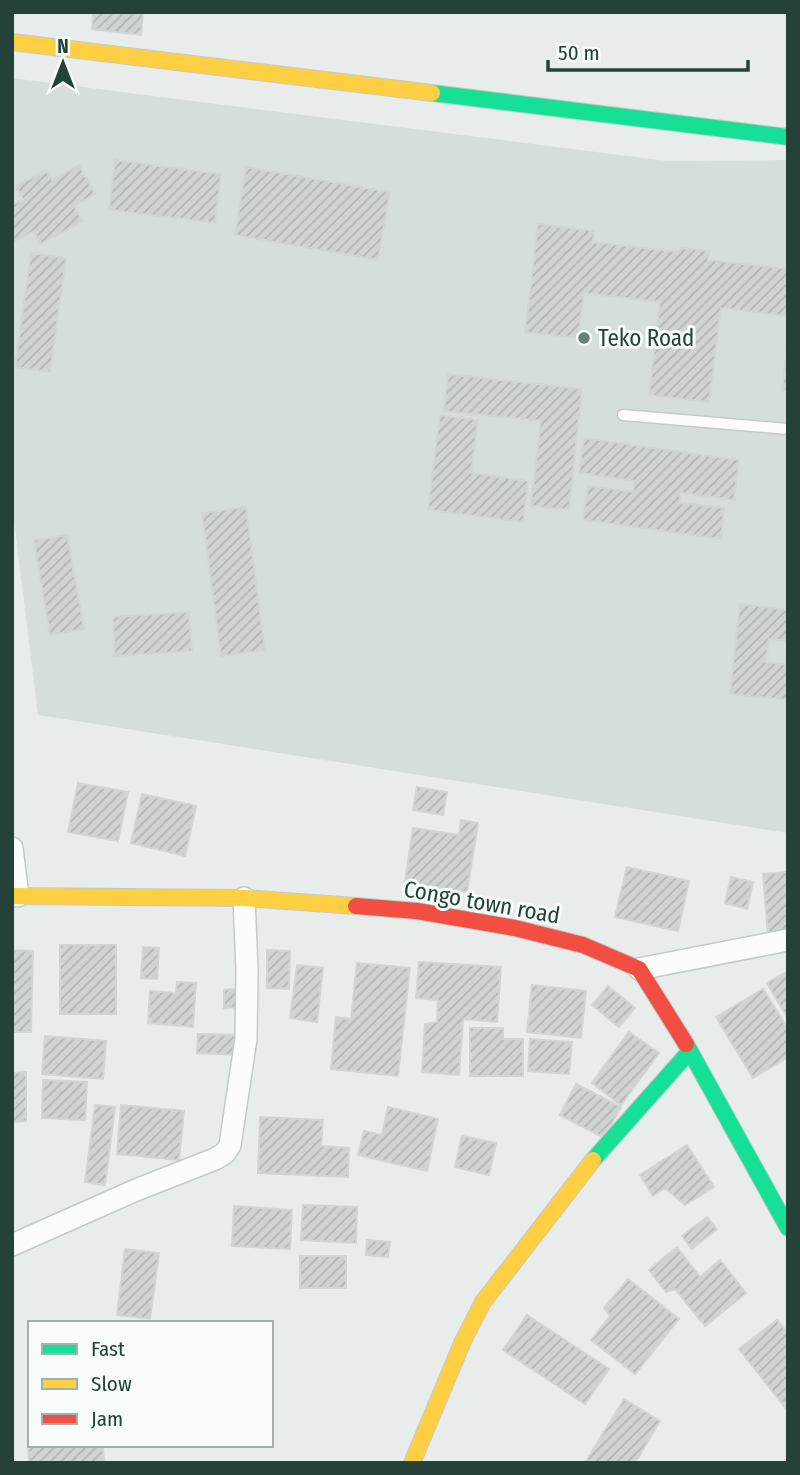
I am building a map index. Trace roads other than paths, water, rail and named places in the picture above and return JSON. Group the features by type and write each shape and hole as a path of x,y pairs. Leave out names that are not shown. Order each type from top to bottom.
{"street":[{"path":"12,42 788,137"},
{"path":"12,848 15,896"},
{"name":"Congo town road","path":"15,896 244,898 417,911 515,928 583,945 639,969"},
{"path":"12,1245 225,1153 230,1145 246,1039 244,898"},
{"path":"788,940 639,969 690,1051 788,1228"},
{"path":"412,1463 431,1424 453,1361 485,1300 574,1181 644,1098 690,1051"}],"lane":[{"path":"623,415 788,429"}],"place":[{"name":"Teko Road","path":"584,338"}]}
